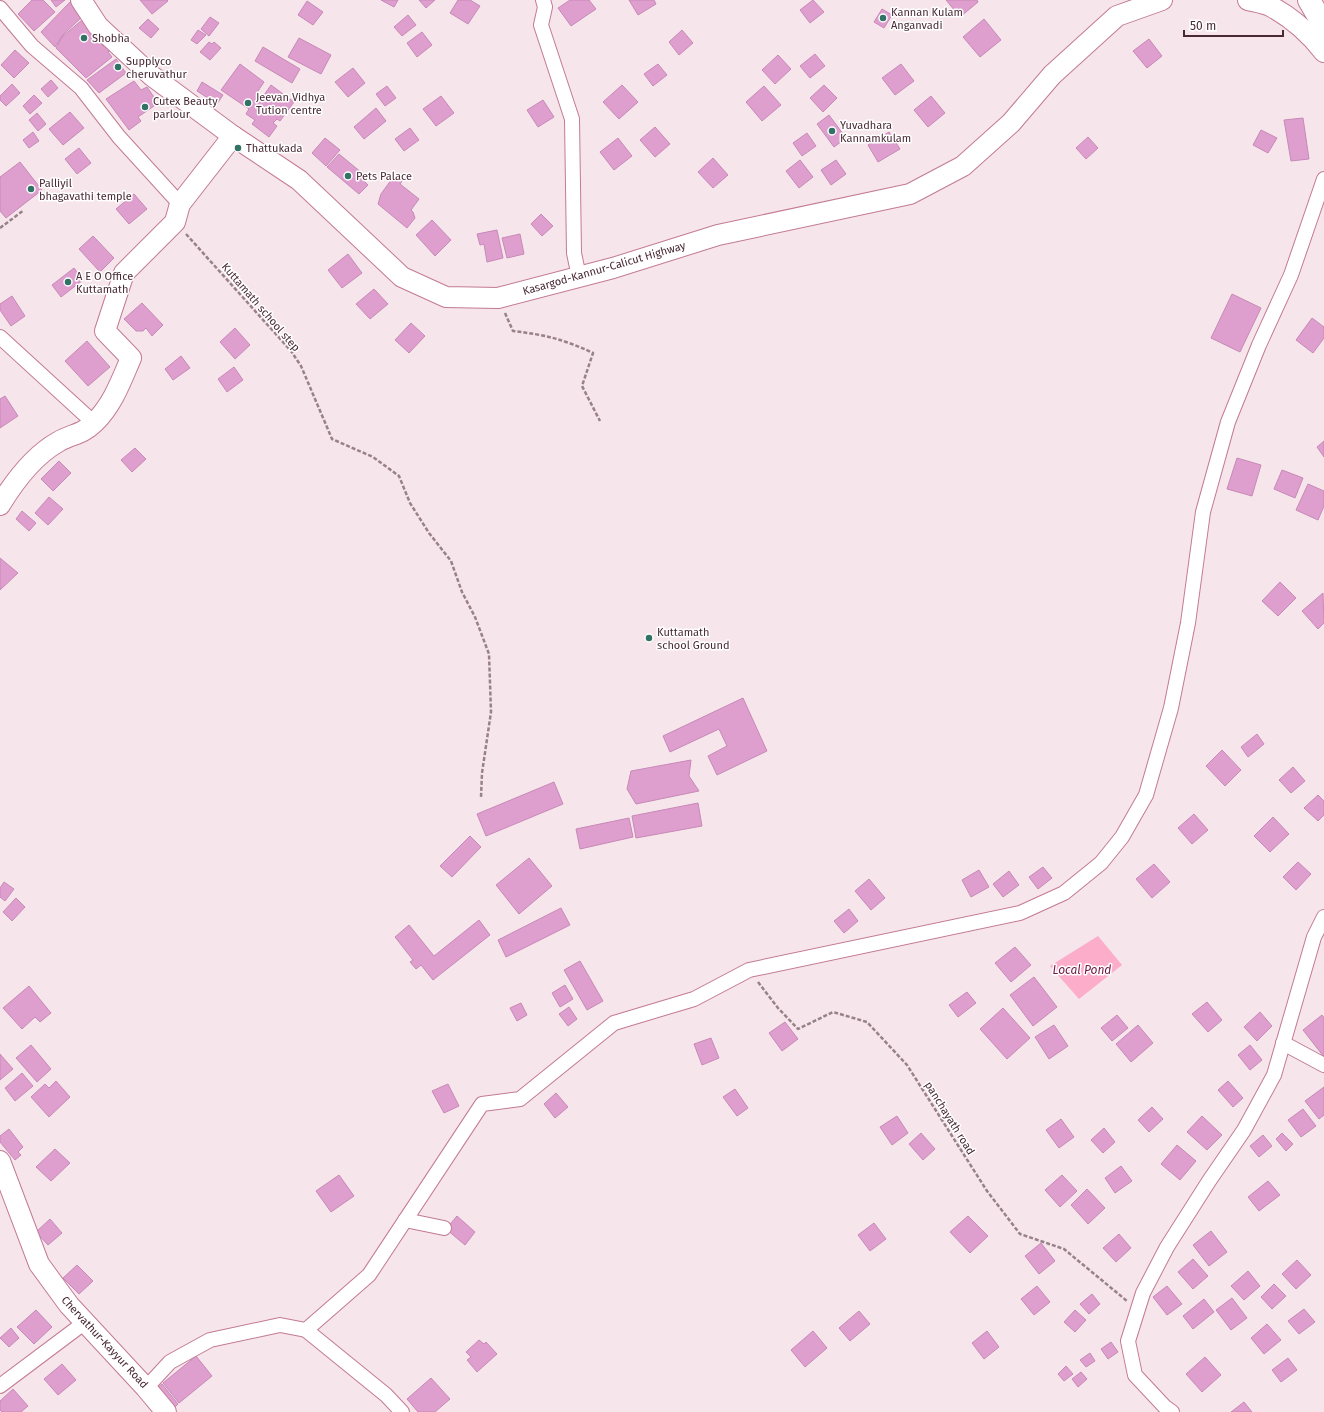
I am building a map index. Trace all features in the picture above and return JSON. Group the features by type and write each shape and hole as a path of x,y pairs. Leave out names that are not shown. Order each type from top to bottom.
{"highway":[{"path":"1310,0 1324,26"}],"main road":[{"name":"Kasargod-Kannur-Calicut Highway","path":"81,0 98,26 152,76 233,136 299,180 402,277 446,297 498,298 579,277 718,235 910,194 963,166 1010,123 1052,75 1117,16 1162,0"},
{"path":"1248,0 1271,6 1286,16 1314,38 1324,52"},
{"path":"0,505 22,475 43,452 59,441 77,436 94,423 108,407 131,358 105,331 124,273 177,213 233,136"},
{"name":"Chervathur-Kayyur Road","path":"0,1161 39,1264 56,1289 84,1323 146,1388 166,1412"}],"street":[{"path":"543,0 545,7 541,25 572,119 574,253 579,277"},
{"path":"0,8 32,46 81,88 177,213"},
{"path":"306,1330 369,1275 482,1104 520,1098 614,1023 694,998 749,970 1020,913 1064,893 1102,863 1122,837 1146,795 1171,708 1188,623 1203,512 1228,422 1258,345 1291,275 1324,179"},
{"path":"0,337 94,423"},
{"path":"1172,1412 1165,1407 1135,1374 1128,1342 1138,1307 1143,1293 1167,1247 1244,1130 1274,1076 1314,937 1324,917"},
{"path":"1283,1043 1324,1064"},
{"path":"405,1220 424,1226 444,1228"},
{"path":"0,1386 84,1323"},
{"path":"146,1388 170,1362 210,1340 280,1325 306,1330 386,1395 402,1412"}],"path":[{"path":"0,228 24,210"},
{"name":"Kuttamath school step","path":"177,213 291,351 301,366 332,439 372,457 399,476 410,503 429,533 451,561 462,592 475,617 489,654 491,712 482,773 481,797"},
{"path":"498,298 513,330 541,334 564,340 594,353 582,386 600,421"},
{"name":"panchayath road","path":"749,970 778,1008 798,1029 834,1012 867,1022 907,1065 987,1192 1020,1234 1064,1248 1102,1282 1128,1302 1138,1307"}],"water":[{"name":"Local Pond","path":"1098,936 1122,965 1079,999 1050,966"}],"building":[{"path":"32,0 43,0 55,12 34,31 18,14"},
{"path":"51,0 65,0 56,7"},
{"path":"140,0 167,0 168,1 152,14"},
{"path":"381,0 398,0 394,7"},
{"path":"419,0 435,0 426,8"},
{"path":"458,0 470,0 480,6 468,24 450,13"},
{"path":"570,0 589,0 596,9 571,26 558,8"},
{"path":"629,0 654,0 656,4 638,15"},
{"path":"813,0 824,12 810,23 800,10"},
{"path":"946,0 977,0 978,2 960,17"},
{"path":"71,1 84,15 63,35 55,47 41,32"},
{"path":"307,1 323,12 313,25 298,15"},
{"name":"Kannan Kulam Anganvadi","path":"882,9 892,15 884,28 874,22"},
{"path":"408,15 416,25 402,36 394,27"},
{"path":"210,17 219,23 209,36 201,29"},
{"path":"148,19 159,29 151,38 139,28"},
{"path":"984,19 1001,40 980,57 963,37"},
{"path":"82,20 103,46 107,43 112,49 108,52 112,57 86,78 56,48 62,37"},
{"path":"198,30 206,35 197,44 191,40"},
{"path":"682,30 693,43 679,55 669,42"},
{"path":"422,32 432,45 417,57 407,43"},
{"path":"299,38 331,55 321,74 288,57"},
{"path":"1149,39 1162,56 1147,68 1133,51"},
{"path":"209,42 212,44 214,42 221,48 210,60 200,52"},
{"path":"263,47 300,69 292,83 255,61"},
{"path":"15,50 29,63 14,78 1,65"},
{"path":"815,54 825,66 810,78 800,66"},
{"path":"778,55 791,69 775,84 762,70"},
{"path":"116,59 126,73 99,93 87,80"},
{"path":"240,64 264,82 256,94 262,98 271,85 294,102 280,121 277,119 273,123 277,126 269,137 252,124 255,120 246,114 249,109 221,90"},
{"path":"658,64 667,75 653,86 644,74"},
{"path":"901,64 914,81 895,95 882,78"},
{"path":"353,68 365,83 348,97 335,82"},
{"path":"51,80 58,88 48,97 41,89"},
{"path":"134,81 141,90 147,87 156,100 152,103 154,106 138,117 141,121 129,130 106,99"},
{"path":"202,82 223,95 217,104 197,91"},
{"path":"12,84 20,93 6,106 0,100 0,96"},
{"path":"622,85 638,102 619,119 603,102"},
{"path":"824,85 837,98 823,112 810,98"},
{"path":"387,86 396,98 385,106 376,94"},
{"path":"764,86 781,105 762,121 746,102"},
{"path":"34,95 42,103 30,114 23,106"},
{"path":"441,96 454,113 436,126 423,109"},
{"path":"931,96 945,113 928,127 914,110"},
{"path":"543,100 554,117 538,127 527,110"},
{"path":"376,108 386,121 364,139 354,127"},
{"path":"70,112 84,128 63,145 49,129"},
{"path":"37,113 46,124 38,131 29,120"},
{"name":"Yuvadhara Kannamkulam","path":"829,115 846,138 834,147 817,124"},
{"path":"1303,118 1309,159 1291,161 1284,120"},
{"path":"655,127 670,144 655,157 640,140"},
{"path":"410,128 419,140 404,151 395,139"},
{"path":"1261,130 1277,138 1268,153 1253,145"},
{"path":"33,132 39,141 29,148 23,140"},
{"path":"889,132 900,149 878,162 868,145"},
{"path":"807,133 816,146 802,156 793,143"},
{"path":"1088,137 1098,148 1086,159 1076,148"},
{"path":"325,138 340,150 326,166 312,153"},
{"path":"618,138 632,156 614,170 600,152"},
{"path":"79,148 91,163 77,174 65,159"},
{"path":"339,154 362,173 360,177 368,185 359,194 327,167"},
{"path":"713,158 728,175 713,188 698,172"},
{"path":"800,160 813,177 799,188 786,171"},
{"path":"836,160 846,174 831,185 821,170"},
{"path":"20,162 42,190 6,218 0,211 0,177"},
{"path":"394,176 402,181 400,184 419,199 411,210 415,218 407,228 378,204 381,194"},
{"path":"134,194 147,209 129,224 116,209"},
{"path":"541,214 553,226 542,236 531,224"},
{"path":"432,220 451,240 435,256 416,235"},
{"path":"497,230 503,258 487,262 484,244 480,245 477,234"},
{"path":"520,234 524,254 507,258 502,238"},
{"path":"93,236 114,258 100,272 79,249"},
{"path":"348,254 362,273 342,288 328,270"},
{"name":"A E O Office Kuttamath","path":"74,268 83,280 61,297 52,285"},
{"path":"374,289 388,304 370,319 356,304"},
{"path":"1232,294 1261,308 1240,352 1211,338"},
{"path":"12,296 25,316 11,326 0,310 0,304"},
{"path":"142,303 163,325 152,336 146,328 143,331 136,331 124,319"},
{"path":"1312,318 1324,327 1324,338 1313,353 1296,340"},
{"path":"411,323 425,336 409,353 395,340"},
{"path":"235,328 250,345 235,359 220,342"},
{"path":"87,341 110,367 88,386 65,361"},
{"path":"181,356 190,368 173,380 165,369"},
{"path":"234,367 243,380 227,392 218,379"},
{"path":"5,396 18,416 0,428 0,399"},
{"path":"1324,441 1324,457 1317,447"},
{"path":"135,448 146,459 132,472 121,460"},
{"path":"1237,458 1261,465 1252,496 1227,489"},
{"path":"59,461 71,473 53,491 41,479"},
{"path":"1282,470 1303,478 1295,498 1274,489"},
{"path":"1308,484 1324,491 1324,506 1318,520 1296,510"},
{"path":"49,497 63,509 48,525 35,513"},
{"path":"22,511 36,523 29,531 16,519"},
{"path":"0,558 18,573 0,590"},
{"path":"1280,582 1296,598 1278,616 1262,601"},
{"path":"1323,593 1324,623 1318,629 1302,611"},
{"path":"743,698 767,751 717,775 708,756 727,746 719,729 670,752 663,736"},
{"path":"1257,734 1264,744 1248,757 1241,747"},
{"path":"1222,750 1241,770 1225,786 1206,766"},
{"path":"691,760 689,776 699,791 636,804 627,789 631,771"},
{"path":"1293,767 1305,781 1291,793 1279,780"},
{"path":"554,782 563,804 486,836 477,814"},
{"path":"1318,795 1324,801 1324,815 1318,821 1304,808"},
{"path":"698,803 702,826 636,838 632,816"},
{"path":"1194,814 1208,830 1192,844 1178,828"},
{"path":"1273,817 1289,834 1270,852 1254,836"},
{"path":"629,818 633,837 580,849 576,829"},
{"path":"470,836 481,847 452,877 440,866"},
{"path":"529,858 552,886 519,914 496,885"},
{"path":"1298,862 1311,874 1296,890 1283,877"},
{"path":"1154,864 1170,882 1152,898 1136,879"},
{"path":"1043,867 1052,878 1038,889 1029,877"},
{"path":"979,870 989,887 971,897 962,880"},
{"path":"1009,871 1019,885 1003,897 993,884"},
{"path":"869,879 885,898 871,910 855,891"},
{"path":"4,882 14,889 5,901 0,897 0,888"},
{"path":"16,898 25,907 12,921 3,912"},
{"path":"561,908 570,925 506,957 498,940"},
{"path":"849,909 858,921 844,933 834,921"},
{"path":"479,920 490,935 433,980 421,965 416,969 410,962 413,960 395,937 409,925 434,956"},
{"path":"1015,947 1031,965 1011,982 995,963"},
{"path":"580,961 603,1001 587,1010 564,970"},
{"path":"1034,977 1057,1007 1033,1026 1010,995"},
{"path":"565,985 573,999 560,1007 552,993"},
{"path":"29,986 51,1013 40,1022 35,1017 22,1029 3,1008"},
{"path":"967,992 976,1003 958,1017 949,1005"},
{"path":"1207,1002 1222,1020 1208,1032 1192,1014"},
{"path":"521,1003 527,1015 517,1021 510,1008"},
{"path":"569,1007 577,1019 568,1026 559,1014"},
{"path":"1003,1008 1030,1038 1007,1059 980,1029"},
{"path":"1260,1012 1272,1026 1257,1041 1244,1027"},
{"path":"1117,1015 1128,1028 1112,1041 1101,1028"},
{"path":"1322,1015 1324,1018 1324,1057 1303,1030"},
{"path":"785,1022 798,1039 782,1051 769,1033"},
{"path":"1054,1025 1068,1046 1049,1059 1035,1037"},
{"path":"1138,1025 1153,1043 1131,1062 1116,1044"},
{"path":"711,1038 719,1058 702,1065 694,1044"},
{"path":"31,1045 51,1069 37,1082 16,1058"},
{"path":"1250,1045 1262,1060 1250,1070 1238,1055"},
{"path":"0,1054 13,1069 0,1080"},
{"path":"22,1073 33,1086 15,1101 5,1088"},
{"path":"56,1081 70,1097 49,1117 31,1097 45,1084 49,1088"},
{"path":"1228,1081 1243,1098 1233,1107 1218,1090"},
{"path":"448,1084 459,1106 444,1113 432,1091"},
{"path":"1324,1087 1324,1115 1319,1119 1305,1101"},
{"path":"735,1089 748,1108 737,1116 723,1097"},
{"path":"556,1093 568,1107 555,1118 544,1104"},
{"path":"1152,1107 1163,1119 1149,1132 1138,1120"},
{"path":"1303,1109 1316,1126 1301,1137 1288,1120"},
{"path":"897,1116 908,1133 892,1145 880,1127"},
{"path":"1202,1116 1222,1135 1207,1150 1187,1132"},
{"path":"1061,1119 1074,1137 1059,1148 1046,1130"},
{"path":"1104,1128 1115,1142 1103,1153 1091,1140"},
{"path":"9,1129 23,1147 18,1152 21,1155 15,1160 0,1142 0,1136"},
{"path":"921,1133 935,1149 923,1160 909,1144"},
{"path":"1282,1133 1293,1144 1286,1151 1276,1139"},
{"path":"1263,1135 1272,1146 1259,1157 1250,1146"},
{"path":"1177,1145 1196,1161 1180,1180 1161,1164"},
{"path":"55,1149 70,1163 51,1181 36,1167"},
{"path":"1121,1166 1132,1181 1115,1193 1105,1178"},
{"path":"339,1175 354,1196 331,1212 316,1191"},
{"path":"1062,1175 1077,1191 1060,1207 1045,1190"},
{"path":"1268,1181 1280,1195 1259,1211 1248,1197"},
{"path":"1087,1189 1105,1208 1088,1224 1071,1205"},
{"path":"457,1216 475,1232 465,1245 446,1229"},
{"path":"968,1216 988,1236 970,1253 950,1232"},
{"path":"50,1219 62,1233 48,1245 36,1232"},
{"path":"874,1223 886,1239 870,1251 858,1235"},
{"path":"1211,1231 1227,1252 1209,1266 1193,1245"},
{"path":"1119,1234 1131,1248 1116,1262 1103,1248"},
{"path":"1041,1243 1055,1261 1039,1274 1025,1256"},
{"path":"1193,1259 1208,1276 1193,1289 1178,1272"},
{"path":"1297,1260 1311,1275 1296,1289 1282,1274"},
{"path":"77,1265 93,1281 79,1294 63,1278"},
{"path":"1248,1271 1260,1286 1244,1300 1231,1286"},
{"path":"1274,1284 1286,1296 1272,1309 1261,1297"},
{"path":"1037,1286 1050,1302 1034,1315 1021,1299"},
{"path":"1167,1286 1182,1304 1167,1315 1153,1297"},
{"path":"1092,1294 1100,1304 1089,1314 1080,1304"},
{"path":"1232,1298 1247,1318 1231,1330 1216,1310"},
{"path":"1204,1299 1214,1312 1193,1329 1183,1316"},
{"path":"1304,1309 1315,1322 1299,1334 1288,1321"},
{"path":"36,1310 52,1327 34,1344 17,1327"},
{"path":"1075,1310 1086,1320 1075,1332 1064,1322"},
{"path":"859,1311 870,1324 850,1341 839,1328"},
{"path":"1267,1324 1281,1340 1264,1354 1251,1338"},
{"path":"11,1328 19,1338 9,1347 0,1338"},
{"path":"813,1331 827,1348 805,1367 791,1350"},
{"path":"987,1331 999,1347 984,1359 972,1343"},
{"path":"479,1340 484,1344 486,1342 497,1354 477,1372 467,1360 471,1357 466,1352"},
{"path":"1111,1342 1118,1352 1108,1359 1101,1349"},
{"path":"1090,1353 1095,1361 1086,1367 1080,1360"},
{"path":"196,1356 212,1376 179,1403 163,1383"},
{"path":"1205,1357 1221,1375 1202,1392 1186,1374"},
{"path":"1288,1358 1297,1370 1281,1382 1272,1370"},
{"path":"62,1364 76,1380 58,1395 44,1379"},
{"path":"1066,1366 1073,1374 1064,1381 1058,1374"},
{"path":"1081,1372 1087,1379 1078,1387 1072,1379"},
{"path":"431,1378 450,1399 435,1412 418,1412 407,1399"},
{"path":"162,1384 178,1404 173,1409 152,1392"},
{"path":"13,1389 28,1406 21,1412 2,1412 0,1410 0,1401"},
{"path":"1244,1402 1252,1412 1231,1412"}],"place":[{"name":"Kannan Kulam Anganvadi","path":"883,18"},
{"name":"Shobha","path":"84,38"},
{"name":"Supplyco cheruvathur","path":"118,67"},
{"name":"Jeevan Vidhya Tution centre","path":"248,103"},
{"name":"Cutex Beauty parlour","path":"145,107"},
{"name":"Yuvadhara Kannamkulam","path":"832,131"},
{"name":"Thattukada","path":"238,148"},
{"name":"Pets Palace","path":"348,176"},
{"name":"Palliyil bhagavathi temple","path":"31,189"},
{"name":"A E O Office Kuttamath","path":"68,282"},
{"name":"Kuttamath school Ground","path":"649,638"}]}
